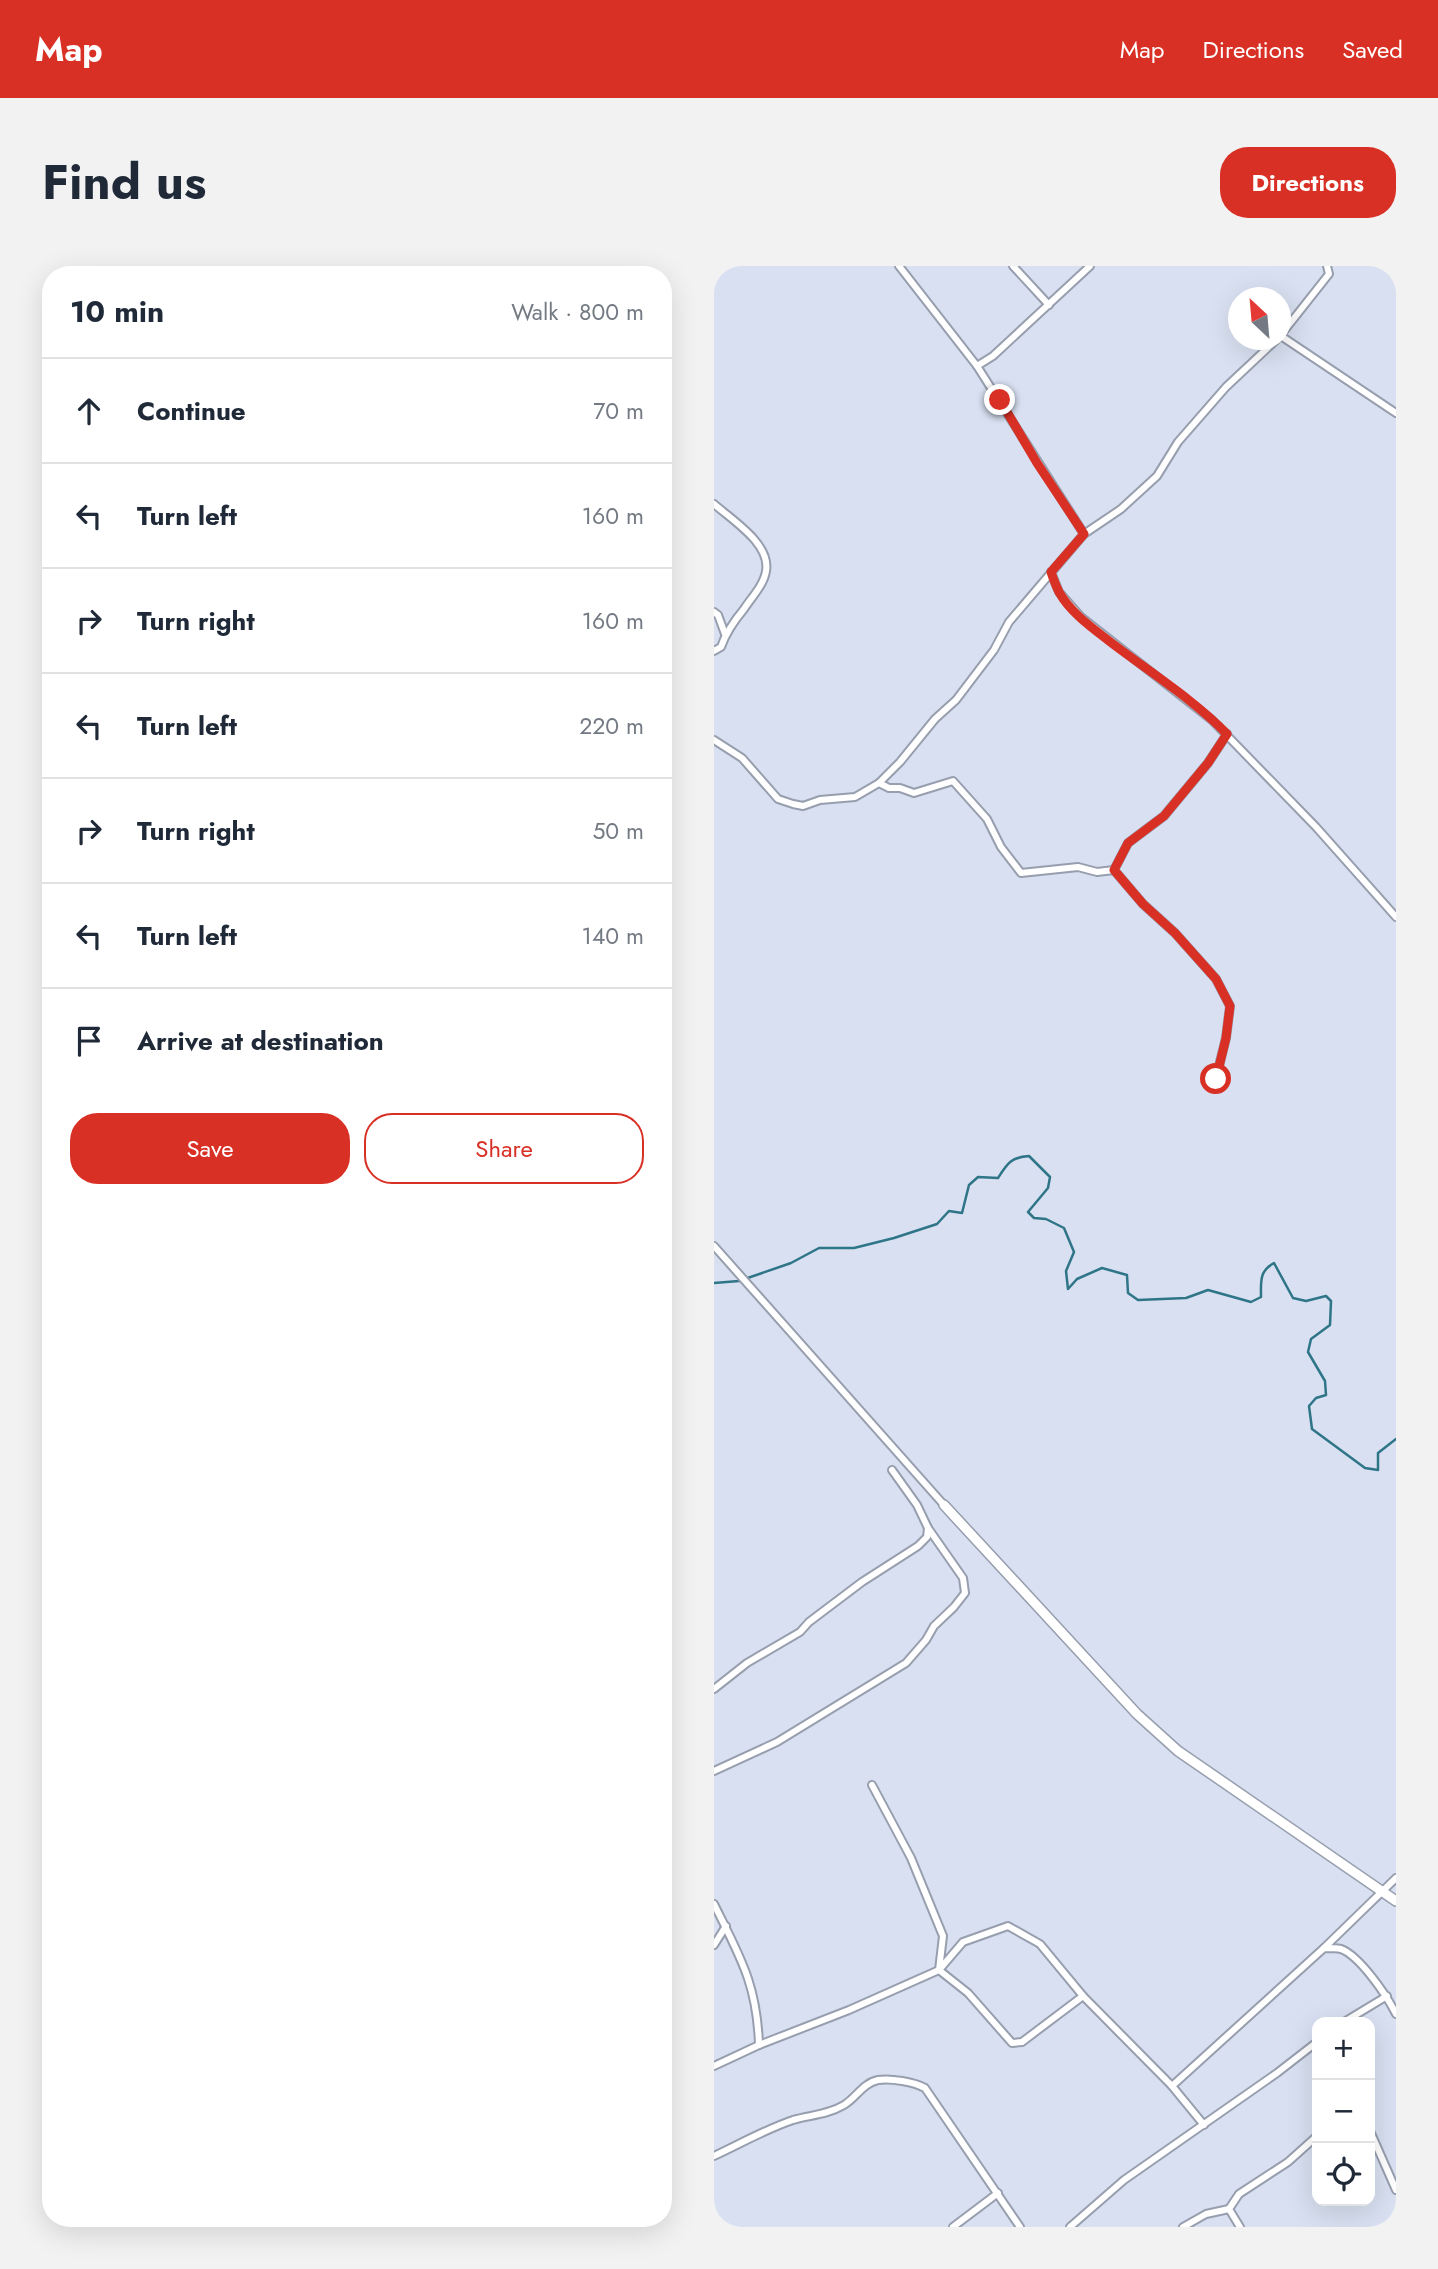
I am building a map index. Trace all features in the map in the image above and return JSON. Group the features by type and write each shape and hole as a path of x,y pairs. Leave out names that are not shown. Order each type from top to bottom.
{"street":[{"path":"899,266 977,366 1084,534"},
{"path":"1013,266 1049,305"},
{"path":"977,366 993,356 1090,266"},
{"path":"1291,322 1329,274 1327,266"},
{"path":"1291,345 1396,413"},
{"path":"714,740 742,758 772,793 793,804 803,806 820,800 855,797 879,783 911,750 935,719 956,700 994,650 1009,622 1084,534 1121,509 1157,476 1186,432 1234,379 1265,350"},
{"path":"714,504 760,546 767,563 766,574 760,586 725,634 721,647 714,651"},
{"path":"1051,572 1059,592 1081,617 1174,688 1227,734 1316,827 1396,918"},
{"path":"714,612 718,615 725,634"},
{"path":"1114,870 1128,843 1164,816 1208,763 1227,734"},
{"path":"879,783 914,793 953,781 987,818 1001,846 1021,873 1079,867 1097,872 1114,870"},
{"path":"1114,870 1216,979 1230,1006 1216,1079"},
{"path":"714,1246 943,1503 1137,1714 1168,1741 1396,1901"},
{"path":"714,1771 777,1742 906,1663 934,1626 965,1593 963,1578 892,1470"},
{"path":"714,1689 747,1663 800,1632 862,1582 918,1546 927,1537 928,1528"},
{"path":"872,1785 911,1858 943,1937 939,1970"},
{"path":"1172,2086 1324,1948 1396,1878"},
{"path":"714,1904 749,1975 758,2013 759,2045"},
{"path":"714,1945 726,1926"},
{"path":"714,2066 939,1970 963,1942 1008,1926 1040,1944 1083,1996 1172,2086 1204,2125"},
{"path":"1324,1948 1341,1949 1354,1958 1387,1996 1396,2014"},
{"path":"939,1970 968,1993 1012,2043 1022,2042 1083,1996"},
{"path":"1352,2017 1387,1996"},
{"path":"1070,2227 1124,2180 1312,2046"},
{"path":"714,2156 794,2120 811,2118 844,2105 855,2097 860,2089 877,2080 917,2084 925,2088 1020,2227"},
{"path":"1183,2227 1206,2214 1229,2209 1239,2194 1298,2155 1312,2140"},
{"path":"1375,2142 1396,2190"},
{"path":"953,2227 999,2193"},
{"path":"1229,2209 1240,2227"}],"waterway":[{"path":"714,1283 739,1281 791,1263 819,1248 854,1248 937,1224 949,1211 962,1213 969,1185 978,1177 998,1178 1010,1162 1029,1156 1050,1177 1048,1188 1028,1212 1034,1218 1046,1219 1064,1228 1074,1252 1066,1271 1068,1289 1077,1279 1102,1268 1127,1275 1128,1293 1138,1300 1186,1298 1208,1290 1251,1302 1261,1297 1263,1273 1274,1263 1293,1298 1306,1301 1326,1296 1331,1301 1330,1325 1311,1339 1308,1352 1325,1381 1326,1395 1316,1398 1309,1406 1312,1429 1365,1468 1378,1470 1378,1453 1396,1439"}],"route":[{"path":"1000,400 1037,463 1084,534 1051,572 1059,592 1068,605 1093,629 1174,688 1227,734 1208,763 1164,816 1128,843 1114,870 1216,979 1230,1006 1216,1079"}]}
